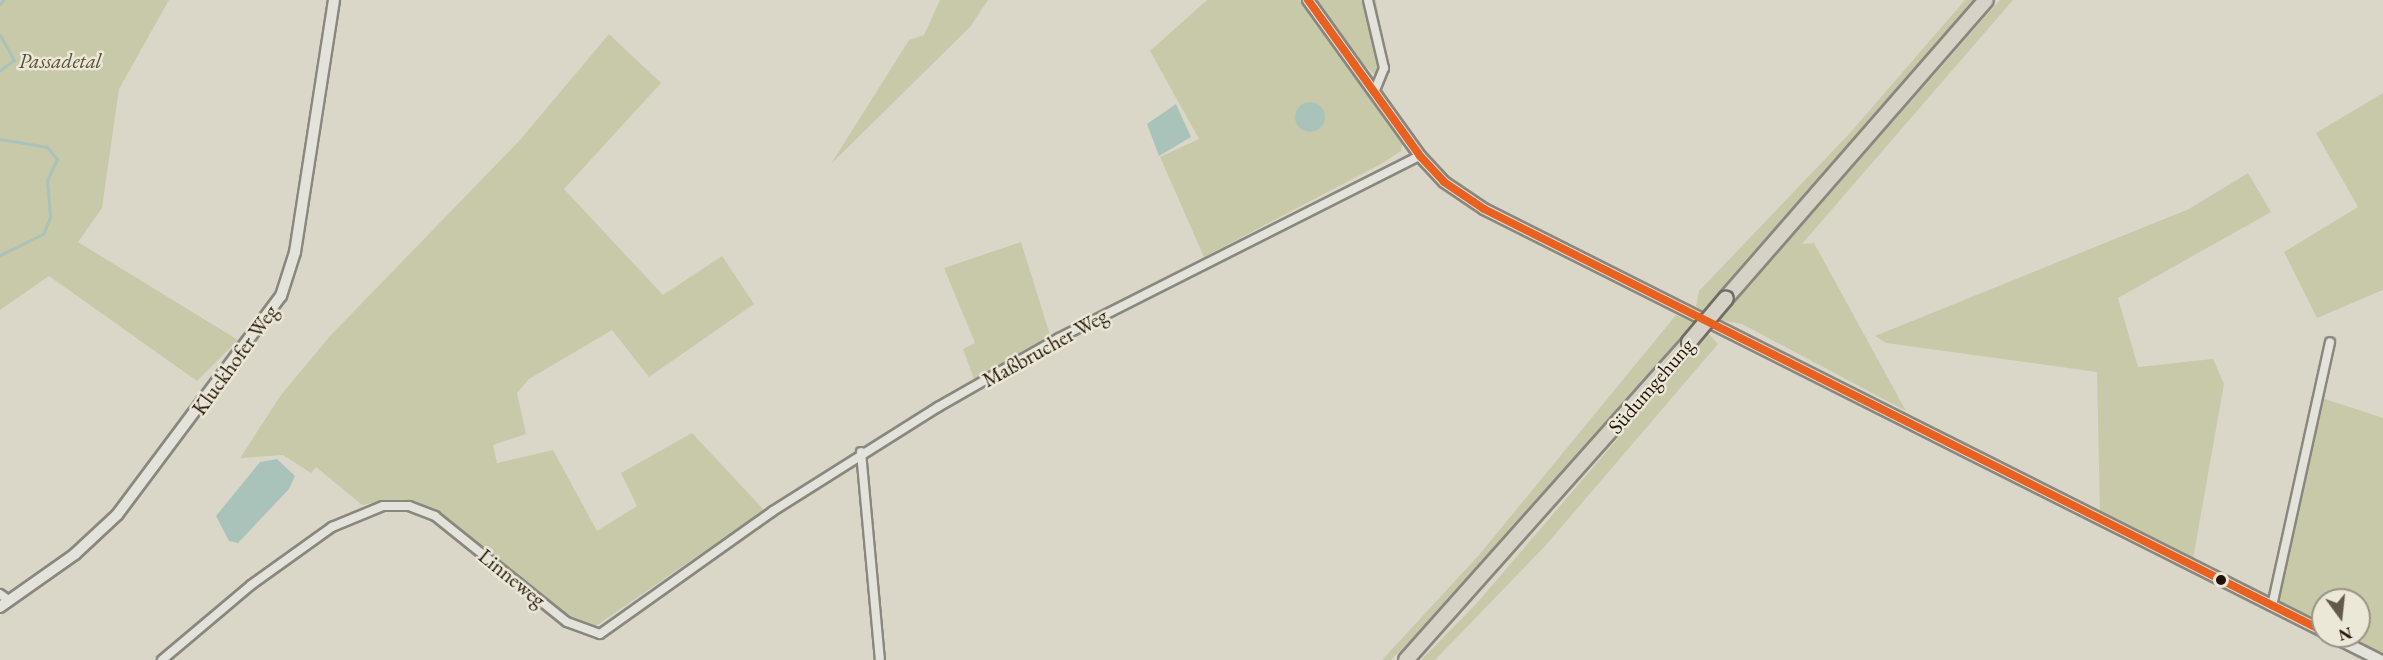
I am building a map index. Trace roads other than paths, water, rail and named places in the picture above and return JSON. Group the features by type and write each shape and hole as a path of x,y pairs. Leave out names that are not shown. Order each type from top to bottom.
{"main road":[{"name":"Südumgehung","path":"1406,660 1689,342 1986,0"}],"street":[{"name":"Kluckhofer Weg","path":"2,600 75,554 117,515 281,296 295,252 334,0"},
{"path":"1308,0 1375,90 1420,156 1444,182 1484,209 2311,625"},
{"path":"1368,0 1384,68 1375,90"},
{"name":"Maßbrucher Weg","path":"861,452 1059,338 1420,156"},
{"path":"2272,606 2330,342"},
{"path":"861,452 880,660"},
{"name":"Linneweg","path":"162,660 251,585 332,527 383,506 409,506 435,516 567,622 600,634 861,452"},
{"path":"2356,648 2380,660"}],"water":[{"path":"1310,102 1321,106 1325,117 1321,128 1310,132 1299,128 1295,117 1299,106"},
{"path":"1176,104 1191,137 1159,156 1147,124"},
{"path":"277,459 295,476 289,489 238,543 229,541 216,516 260,462"}],"waterway":[{"path":"0,4 3,0"},
{"path":"0,35 14,60 0,70"},
{"path":"0,139 47,147 57,159 47,180 50,217 43,234 0,255"}],"park label":[{"name":"Passadetal","path":"60,61"}]}
